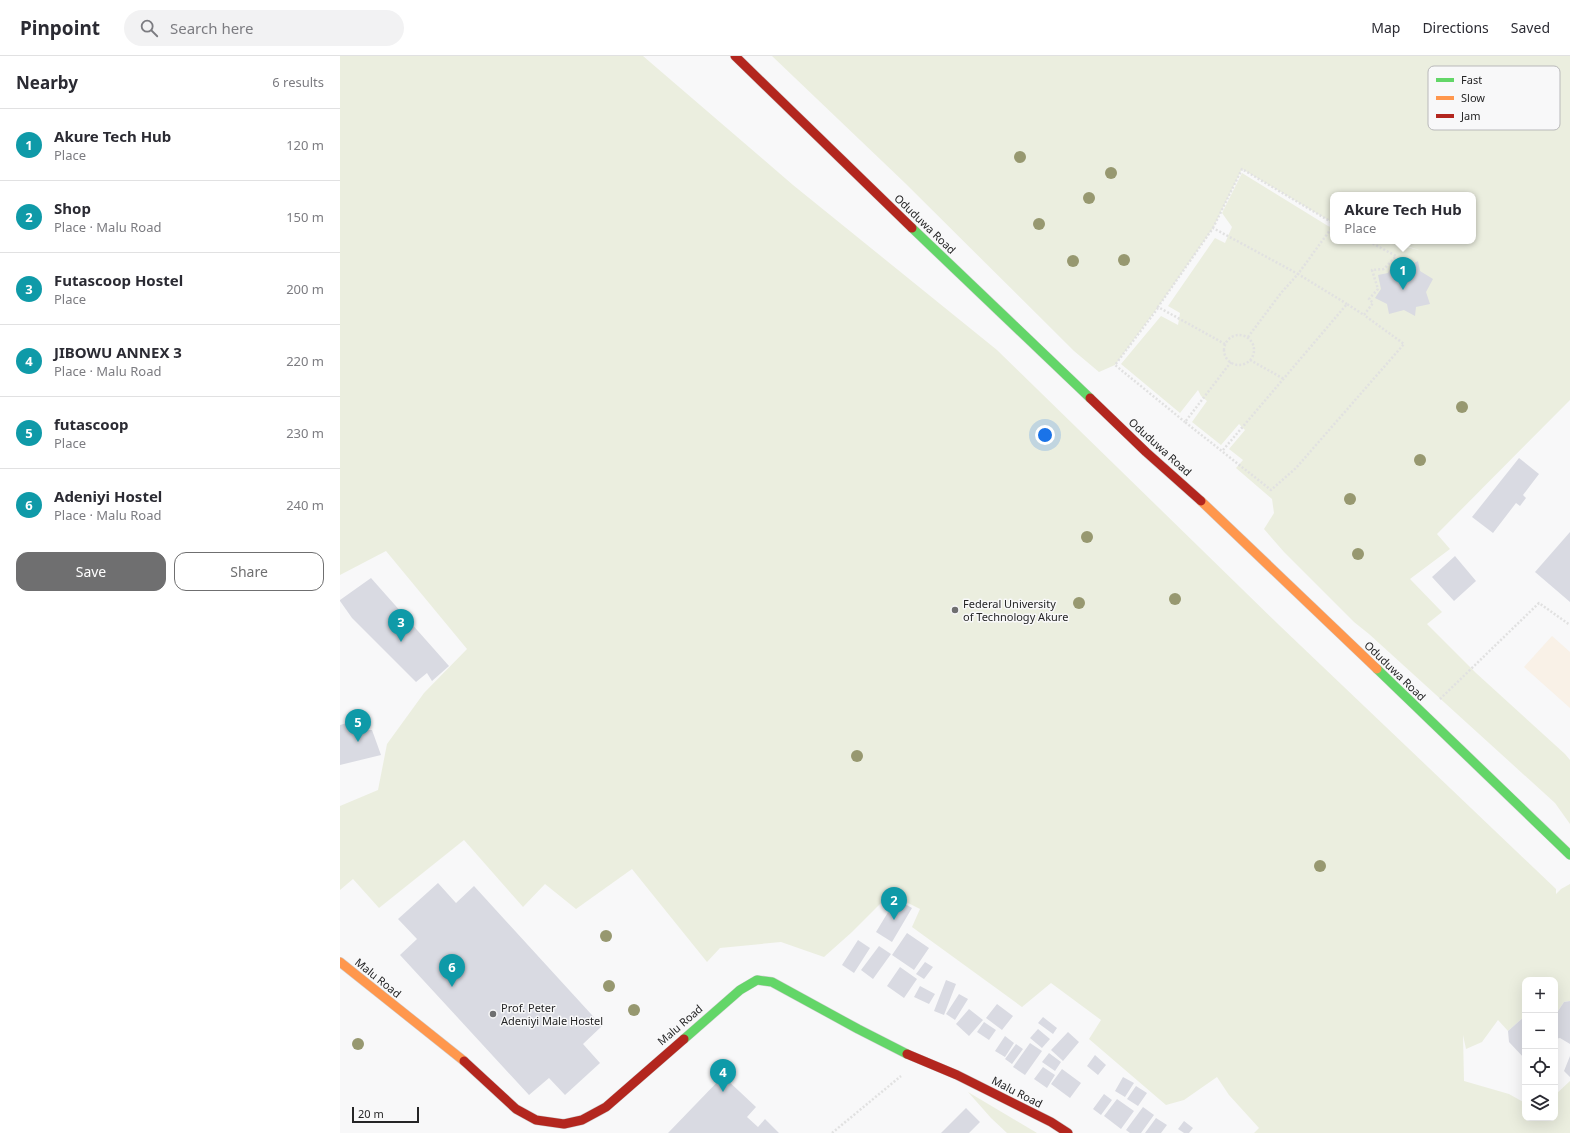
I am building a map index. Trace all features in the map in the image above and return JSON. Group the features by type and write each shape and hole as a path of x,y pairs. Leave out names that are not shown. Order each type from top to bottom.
{"street":[{"name":"Oduduwa Road","path":"735,56 1014,326 1146,452 1208,507 1570,855"},
{"name":"Malu Road","path":"340,962 471,1067 516,1109 536,1120 564,1124 582,1120 606,1107 740,990 757,980 772,982 858,1029 920,1060 957,1075 1051,1122 1068,1133"}],"path":[{"path":"1213,228 1298,274 1364,314 1404,344 1296,468 1271,490 1223,450 1185,422 1115,365 1158,308 1213,228 1242,169 1330,221"},
{"path":"1248,337 1281,293 1298,274 1330,230"},
{"path":"1364,314 1373,303 1369,299 1378,289 1372,270 1384,268 1396,256 1374,244"},
{"path":"1223,450 1347,304"},
{"path":"1158,308 1226,344"},
{"path":"1237,335 1248,337 1254,346 1253,356 1246,364 1236,366 1227,360 1224,350 1226,344 1228,340 1237,335"},
{"path":"1250,360 1284,379"},
{"path":"1185,422 1231,362"},
{"path":"1424,715 1539,604 1570,625"},
{"path":"832,1133 920,1060"}],"shaded area":[{"path":"340,56 643,56 793,185 997,350 1279,625 1556,889 1556,894 1570,884 1570,1001 1564,1002 1558,1011 1558,977 1522,977 1522,1019 1508,1031 1498,1020 1482,1042 1466,1049 1463,1035 1464,1081 1509,1094 1522,1101 1522,1121 1558,1121 1558,1092 1570,1081 1570,1133 1254,1133 1259,1128 1229,1095 1217,1077 1184,1100 1166,1105 1089,1039 1101,1020 1051,983 1022,1007 912,927 920,909 890,894 852,932 824,957 781,942 720,948 707,962 632,869 576,909 545,884 523,907 464,840 379,908 353,879 340,890 340,806 378,790 387,744 424,693 467,649 386,551 340,575"},
{"path":"772,56 1570,56 1570,400 1437,534 1450,549 1410,579 1442,612 1427,624 1476,673 1570,760 1570,824 1555,803 1354,622 1284,552 1264,529 1274,513 1272,499 1236,468 1243,460 1229,449 1245,430 1239,424 1221,445 1192,422 1207,401 1201,396 1198,390 1180,413 1121,364 1161,316 1178,325 1180,313 1168,306 1215,238 1225,243 1232,227 1222,213 1242,173 1330,227 1330,244 1395,244 1419,250 1400,244 1476,244 1476,192 1330,192 1330,221 1242,169 1213,228 1158,307 1115,365 1099,372 1074,351 905,183"},
{"path":"1552,636 1570,652 1570,708 1524,667"},
{"path":"968,1092 1037,1133 1007,1133 991,1118"}],"building":[{"path":"1418,261 1420,271 1433,279 1426,292 1430,304 1416,307 1415,316 1404,310 1389,314 1387,304 1375,298 1381,289 1378,275 1388,273 1393,263 1407,267"},
{"path":"1519,458 1539,474 1523,495 1526,498 1520,506 1516,503 1493,533 1472,517"},
{"path":"1570,532 1570,602 1535,572"},
{"path":"1455,556 1476,581 1454,601 1432,577"},
{"path":"371,578 449,666 432,681 427,673 416,682 352,618 340,601"},
{"path":"357,720 365,730 372,730 381,755 340,765 340,725"},
{"path":"438,883 456,903 474,886 602,1026 583,1044 600,1063 565,1095 549,1078 529,1095 400,955 417,939 398,919"},
{"path":"896,899 912,908 892,942 876,932"},
{"path":"907,933 929,948 914,970 892,955"},
{"path":"858,940 870,948 854,973 842,965"},
{"path":"879,946 891,954 873,979 861,970"},
{"path":"925,962 933,967 924,979 916,974"},
{"path":"900,967 917,979 904,998 887,986"},
{"path":"946,980 956,984 944,1015 934,1011"},
{"path":"920,986 935,994 929,1004 914,997"},
{"path":"959,994 968,999 955,1020 946,1014"},
{"path":"1570,1001 1570,1044 1560,1038 1558,1038 1558,1011 1564,1002"},
{"path":"997,1004 1013,1016 1002,1030 986,1018"},
{"path":"969,1009 983,1020 969,1036 956,1024"},
{"path":"1043,1017 1057,1028 1053,1034 1038,1023"},
{"path":"1522,1019 1522,1056 1509,1042 1508,1031"},
{"path":"984,1022 996,1030 989,1040 977,1032"},
{"path":"1038,1029 1050,1039 1042,1048 1030,1038"},
{"path":"1068,1032 1079,1042 1063,1061 1051,1050"},
{"path":"1005,1036 1014,1043 1005,1057 995,1051"},
{"path":"1030,1043 1042,1051 1025,1075 1013,1067"},
{"path":"1016,1044 1023,1049 1012,1064 1005,1059"},
{"path":"1049,1053 1061,1062 1055,1071 1042,1062"},
{"path":"1095,1055 1106,1065 1098,1075 1087,1066"},
{"path":"1570,1056 1570,1077 1564,1071"},
{"path":"1043,1067 1055,1075 1047,1088 1034,1079"},
{"path":"1062,1069 1081,1083 1070,1098 1051,1084"},
{"path":"723,1076 756,1107 747,1117 758,1127 765,1119 779,1133 668,1133"},
{"path":"1123,1077 1134,1083 1125,1097 1115,1091"},
{"path":"1136,1086 1147,1093 1138,1106 1127,1099"},
{"path":"1104,1094 1112,1100 1101,1115 1093,1109"},
{"path":"1117,1099 1134,1111 1121,1129 1104,1116"},
{"path":"1143,1107 1154,1115 1141,1133 1130,1133 1126,1130"},
{"path":"966,1108 980,1122 969,1133 941,1133"},
{"path":"1156,1118 1167,1125 1161,1133 1145,1133"},
{"path":"1184,1121 1193,1128 1189,1133 1184,1133 1178,1129"}],"traffic: fast":[{"path":"912,228 1090,398"},
{"path":"1377,669 1570,855"},
{"path":"684,1039 740,990 757,980 772,982 907,1054"}],"traffic: slow":[{"path":"1201,501 1377,669"},
{"path":"340,962 464,1061"}],"traffic: jam":[{"path":"735,56 912,228"},
{"path":"1090,398 1146,452 1201,501"},
{"path":"464,1061 516,1109 536,1120 564,1124 582,1120 606,1107 684,1039"},
{"path":"907,1054 957,1075 1051,1122 1068,1133"}],"place":[{"name":"Akure Tech Hub","path":"1403,290"},
{"name":"Federal University of Technology Akure","path":"955,610"},
{"name":"Futascoop Hostel","path":"401,642"},
{"name":"futascoop","path":"358,742"},
{"name":"Shop","path":"894,920"},
{"name":"Adeniyi Hostel","path":"452,987"},
{"name":"Prof. Peter Adeniyi Male Hostel","path":"493,1014"},
{"name":"JIBOWU ANNEX 3","path":"723,1092"}]}
